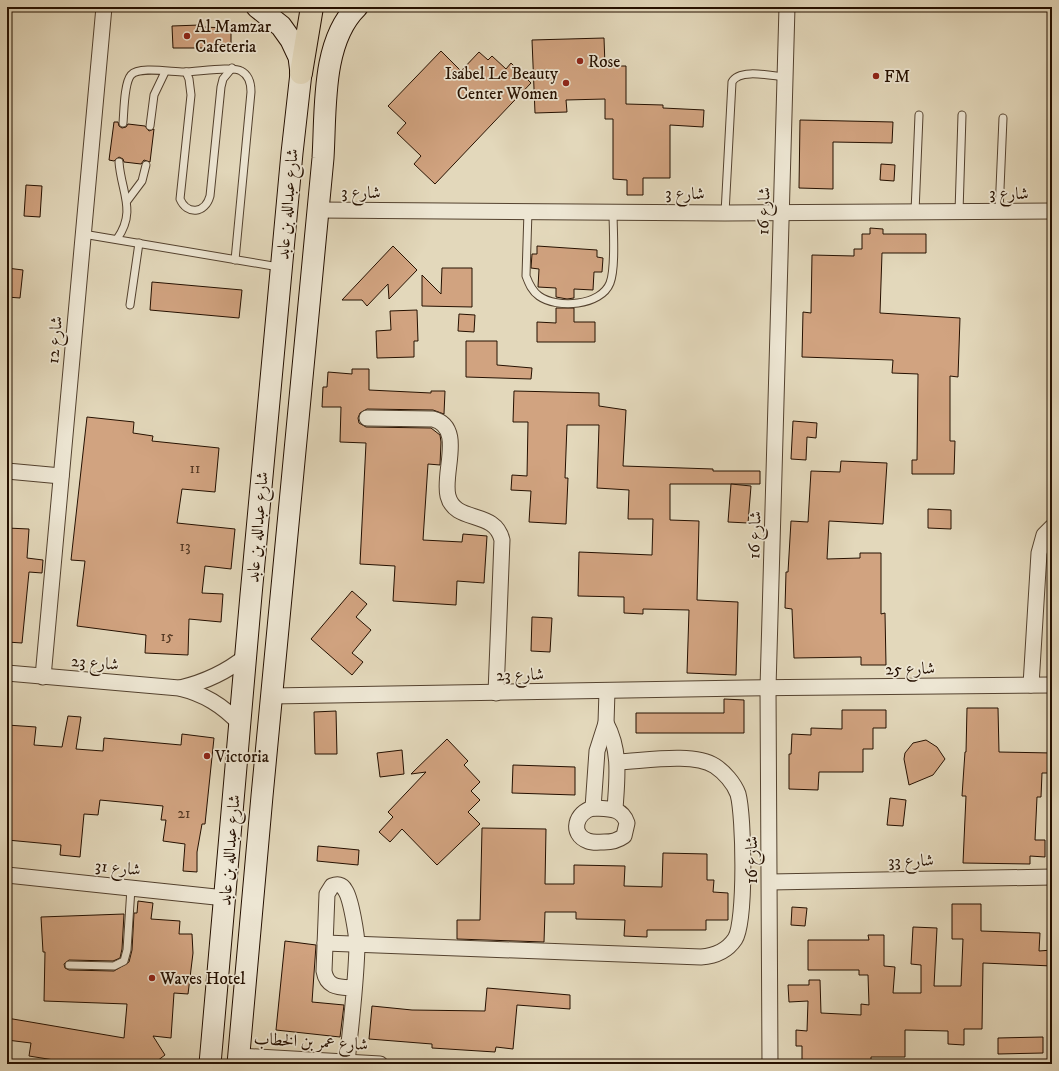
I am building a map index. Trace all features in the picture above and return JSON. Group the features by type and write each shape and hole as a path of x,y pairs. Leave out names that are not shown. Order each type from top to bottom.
{"main road":[{"name":"شارع عبدالله بن عابد","path":"207,1061 225,898 245,657 292,153 301,73 299,57 292,40 281,26 257,7"},
{"path":"301,73 312,7"},
{"name":"شارع عبدالله بن عابد","path":"238,1060 323,158 330,64 332,48 345,20 357,7"},
{"path":"292,153 296,147 302,143 310,142 317,145 322,151 323,158"},
{"path":"251,595 258,585 264,583 276,586 281,597"},
{"path":"234,795 237,801 250,805 257,802 262,796"}],"street":[{"name":"شارع 12","path":"43,677 104,7"},
{"name":"شارع 16","path":"770,1064 768,688 788,7"},
{"name":"شارع 3","path":"318,210 725,213 1052,211"},
{"path":"367,418 433,418 440,420 446,425 450,438 447,488 450,502 461,512 491,523 500,533 502,548 496,693"},
{"path":"7,471 61,476"},
{"path":"1031,686 1039,553 1044,535 1052,527"},
{"name":"شارع 23","path":"179,688 207,680 221,674 245,657"},
{"name":"شارع 23","path":"7,673 179,688 206,697 230,714 240,724"},
{"name":"شارع 25","path":"768,688 1052,685"},
{"name":"شارع 23","path":"272,696 768,688"},
{"path":"593,808 597,751 606,723 607,691"},
{"path":"606,723 614,742 618,762 615,809"},
{"path":"325,943 701,957 711,956 720,952 735,939 741,920 743,828 737,792 728,777 714,766 697,760 618,762"},
{"path":"593,808 615,809 625,817 627,823 624,836 613,842 590,842 583,839 576,827 581,814 586,810 593,808"},
{"name":"شارع 31","path":"7,875 225,898"},
{"name":"شارع 33","path":"770,882 1052,877"},
{"path":"347,1062 357,945 347,894 342,886 337,884 332,886 327,894 324,971 328,982 337,987 353,988"},
{"name":"شارع عمر بن الخطاب","path":"238,1060 380,1064"}],"lane":[{"path":"186,72 189,79 191,95 180,199 183,206 189,210 196,211 203,209 208,203 210,196 221,87 223,79 232,68"},
{"path":"123,123 127,82 130,76 141,70 186,72 232,68 240,70 247,75 251,83 251,92 235,260"},
{"path":"150,126 154,95 165,72"},
{"path":"725,213 732,82 737,76 744,74 786,77"},
{"path":"916,212 919,115"},
{"path":"959,212 962,115"},
{"path":"999,212 1002,118"},
{"path":"117,239 127,222 127,201 122,184 120,162"},
{"path":"127,201 138,189 142,181 146,165"},
{"path":"528,211 526,276 529,284 533,291 548,301 569,302 591,301 600,297 610,282 613,212"},
{"path":"83,234 281,268"},
{"path":"130,305 139,243"},
{"path":"69,965 114,966 124,961 127,950 131,888"}],"building":[{"path":"200,25 200,27 231,28 231,48 173,48 172,26"},
{"path":"604,38 605,66 626,66 626,104 663,105 663,108 704,110 703,127 670,125 670,178 643,178 643,195 627,195 627,180 613,179 613,119 605,119 605,99 566,100 567,112 535,113 532,40"},
{"path":"441,51 461,71 479,52 488,60 492,56 506,69 511,63 531,83 435,184 414,164 421,156 397,133 406,123 388,106"},
{"path":"800,120 893,122 892,143 833,142 833,189 799,188"},
{"path":"114,122 118,122 119,126 122,128 126,127 128,124 145,126 149,131 154,129 150,162 144,160 141,164 124,162 123,159 119,157 114,161 109,160"},
{"path":"881,164 895,165 894,181 880,180"},
{"path":"26,185 42,186 40,217 24,216"},
{"path":"870,228 883,229 883,234 926,234 926,253 882,253 880,313 960,318 958,377 950,376 950,441 955,441 954,474 912,474 912,460 917,460 918,374 892,373 893,360 802,357 803,312 811,313 812,255 854,256 854,249 862,249 862,234 870,234"},
{"path":"393,246 417,270 389,299 388,284 367,306 362,300 342,300"},
{"path":"537,246 597,250 597,257 603,258 602,272 594,272 593,290 574,289 574,298 567,299 556,297 556,288 538,287 539,269 531,268 532,254 537,254"},
{"path":"7,268 23,270 20,298 7,297"},
{"path":"442,268 472,268 472,307 422,306 422,275 441,294"},
{"path":"152,282 242,290 239,318 150,310"},
{"path":"556,308 574,308 574,322 595,322 595,342 537,342 537,322 556,323"},
{"path":"417,310 418,341 414,341 414,357 377,358 376,331 391,330 390,311"},
{"path":"459,314 475,315 474,332 458,331"},
{"path":"466,341 497,341 497,365 532,368 531,379 466,377"},
{"path":"352,369 369,369 369,390 431,393 431,391 445,391 444,414 433,410 367,409 360,413 358,418 359,423 366,427 431,428 440,435 440,465 428,464 423,540 462,542 463,534 487,536 484,583 457,581 456,605 393,601 395,566 360,564 366,443 340,442 341,407 322,407 323,387 327,387 328,372 352,374"},
{"path":"514,391 599,393 599,406 626,410 623,466 713,469 713,471 760,471 760,484 670,484 670,520 699,521 697,600 738,602 736,675 687,673 689,610 643,609 643,614 624,613 624,597 578,596 579,552 652,555 653,519 628,519 629,490 597,488 599,425 567,425 565,478 568,478 566,524 529,522 531,491 511,490 512,475 527,476 528,422 513,422"},
{"path":"87,417 134,422 133,433 153,436 152,441 219,448 215,492 182,489 177,523 235,529 231,569 205,566 202,593 223,594 221,622 189,619 188,655 145,653 146,635 77,626 85,561 71,560"},
{"path":"793,421 817,423 816,438 807,437 806,460 791,459"},
{"path":"841,461 887,463 883,524 829,521 827,559 860,558 860,553 881,553 881,614 885,613 886,665 861,665 861,657 794,658 792,609 785,608 786,572 788,572 791,521 808,522 811,471 840,472"},
{"path":"731,484 751,486 748,523 728,522"},
{"path":"928,509 951,510 951,529 928,528"},
{"path":"7,528 29,529 27,558 43,560 42,573 29,572 22,643 7,642"},
{"path":"352,591 367,604 356,617 371,630 352,653 363,662 352,675 311,639"},
{"path":"532,617 552,618 550,652 531,651"},
{"path":"724,699 744,700 744,733 636,733 636,713 724,713"},
{"path":"967,708 998,708 999,752 1052,753 1052,773 1042,773 1041,797 1037,797 1035,840 1045,840 1045,857 1030,856 1030,864 963,863 966,796 962,796 966,752"},
{"path":"842,710 886,710 886,728 873,728 873,749 863,749 863,772 819,772 818,790 789,789 789,754 791,754 792,734 811,735 811,728 842,729"},
{"path":"336,711 337,754 315,754 314,712"},
{"path":"68,716 81,717 76,749 103,751 104,738 181,745 182,734 214,738 205,824 202,824 197,852 197,872 183,871 185,844 163,841 166,820 161,820 163,806 100,800 98,815 84,814 80,857 60,855 61,845 7,840 7,725 36,727 34,745 62,747"},
{"path":"447,739 468,761 464,765 480,782 471,791 480,800 468,812 480,824 437,865 402,829 390,842 379,832 393,817 388,812 426,772 411,774"},
{"path":"926,740 937,747 945,759 933,775 909,785 904,759 905,753 913,743"},
{"path":"402,750 404,774 380,777 377,753"},
{"path":"513,765 575,767 575,795 512,793"},
{"path":"890,798 906,800 903,826 887,825"},
{"path":"482,828 546,829 545,884 574,884 574,865 625,866 624,886 662,887 663,853 707,854 707,880 714,880 713,892 728,893 728,920 706,920 706,930 647,930 647,937 624,936 625,920 576,919 576,912 545,912 544,942 457,939 457,920 480,920"},
{"path":"318,846 359,850 358,865 317,861"},
{"path":"138,901 153,903 151,919 180,921 179,934 192,934 193,953 188,994 174,993 171,1038 153,1036 165,1055 153,1064 53,1064 54,1060 29,1056 31,1043 7,1040 7,1018 124,1038 127,1004 44,1001 45,952 43,952 41,917 124,914 120,958 113,961 69,960 64,964 65,968 69,970 114,971 129,962 132,950 134,913 137,913"},
{"path":"952,904 981,904 981,931 1040,933 1039,951 1052,950 1052,966 983,963 982,1029 964,1029 964,1045 948,1044 948,1031 905,1030 905,1057 871,1057 871,1064 802,1064 802,1046 796,1046 796,1030 807,1031 808,1001 789,1002 788,985 809,985 809,980 820,980 821,1013 861,1015 861,1004 869,1005 868,975 859,975 859,970 808,970 808,940 869,940 868,935 884,935 884,966 895,967 893,993 921,993 921,965 911,964 913,927 937,928 934,986 961,986 963,939 952,939"},
{"path":"792,907 807,908 805,926 791,925"},
{"path":"285,941 316,945 312,1002 344,1005 340,1037 276,1030"},
{"path":"487,988 570,995 570,1009 517,1005 513,1049 496,1047 495,1052 432,1048 432,1044 369,1039 372,1006 412,1010 485,1011"},
{"path":"1043,1037 1043,1053 998,1054 998,1038"}],"place":[{"name":"Al Mamzar Cafeteria","path":"187,36"},
{"name":"Rose","path":"580,61"},
{"name":"FM","path":"876,76"},
{"name":"Isabel Le Beauty Center Women","path":"566,83"},
{"name":"Victoria","path":"207,756"},
{"name":"Waves Hotel","path":"152,978"}]}
